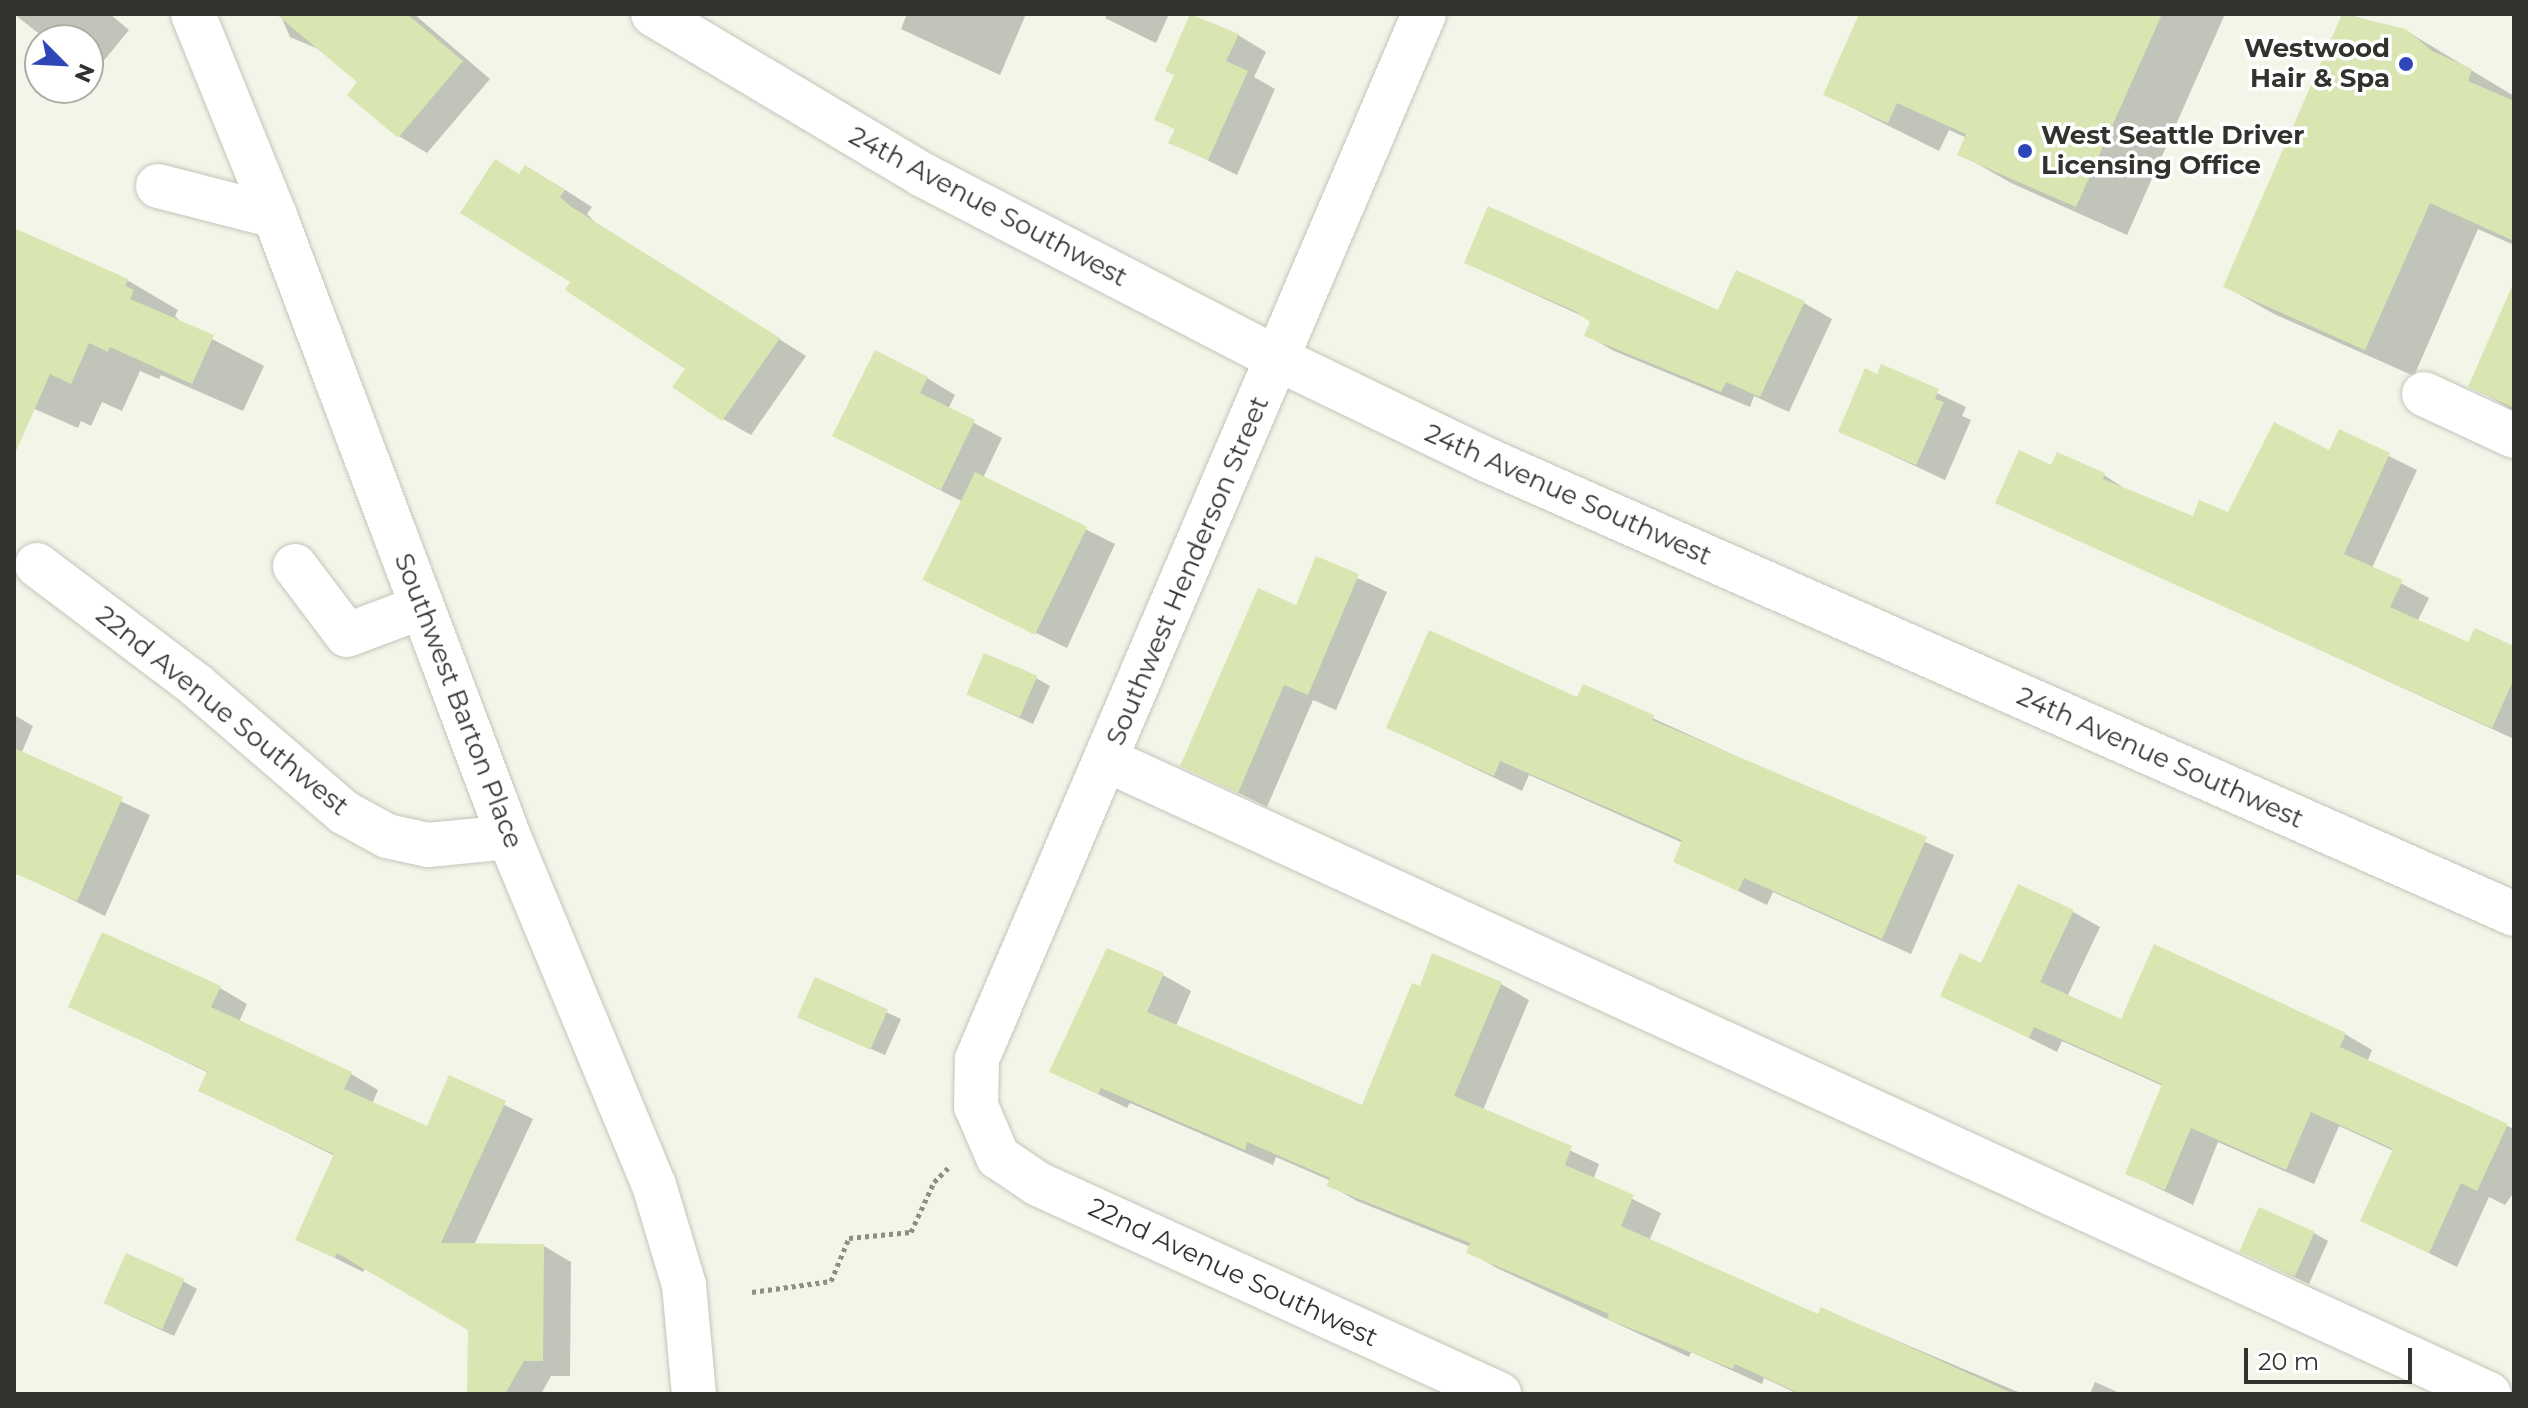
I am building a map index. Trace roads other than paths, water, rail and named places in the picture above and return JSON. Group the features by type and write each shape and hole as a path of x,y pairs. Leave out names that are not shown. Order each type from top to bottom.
{"street":[{"name":"Southwest Barton Place","path":"193,14 275,216 509,837 654,1185 684,1285 694,1394"},
{"name":"24th Avenue Southwest","path":"653,14 923,175 1276,358 1485,459 2514,914"},
{"name":"Southwest Henderson Street","path":"972,1146 977,1059 1109,761 1276,358 1424,14"},
{"path":"158,186 275,216"},
{"path":"2424,394 2514,436"},
{"name":"22nd Avenue Southwest","path":"37,565 196,685 345,813 387,836 428,845 509,837"},
{"path":"295,566 347,635 422,607"},
{"path":"1109,761 2489,1394"},
{"name":"22nd Avenue Southwest","path":"972,1146 998,1157 1038,1184 1499,1394"}],"place":[{"name":"Westwood Hair & Spa","path":"2406,64"},
{"name":"West Seattle Driver Licensing Office","path":"2025,151"}]}
